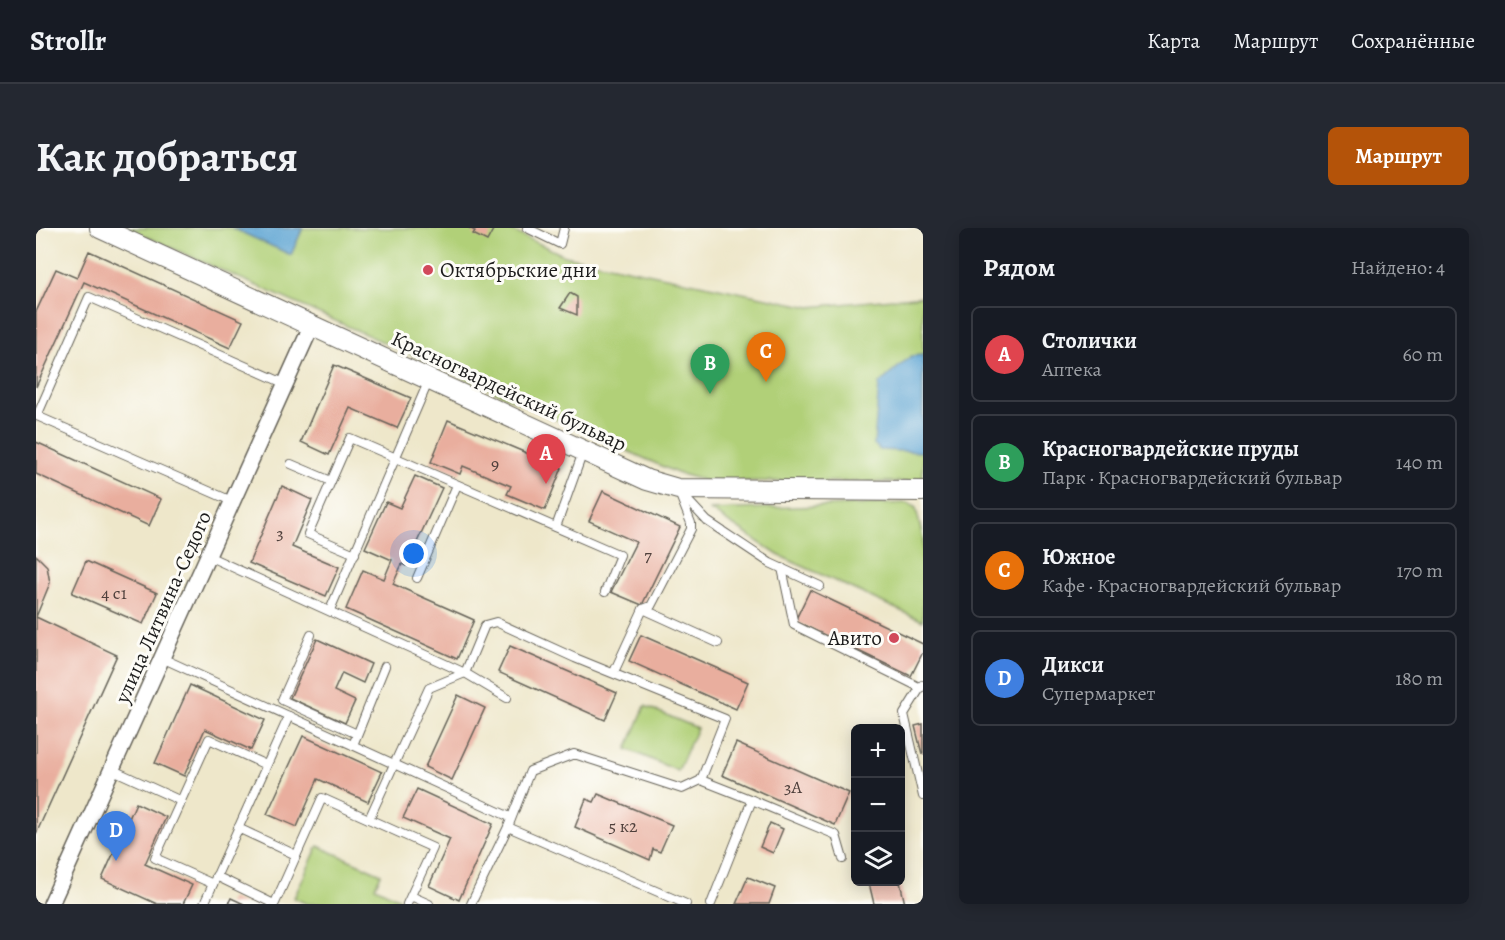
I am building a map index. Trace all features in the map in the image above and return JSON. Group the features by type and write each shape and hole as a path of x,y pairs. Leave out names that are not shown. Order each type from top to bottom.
{"street":[{"name":"Красногвардейский бульвар","path":"100,228 647,480 678,489 923,491"},
{"name":"улица Литвина-Седого","path":"51,904 164,659 311,327"}],"lane":[{"path":"527,228 560,244 564,228"},
{"path":"234,502 37,416 88,297 286,384"},
{"path":"330,610 429,380"},
{"path":"355,554 308,534 350,438 620,555 605,592"},
{"path":"556,527 583,451"},
{"path":"291,464 331,481"},
{"path":"417,579 457,485"},
{"path":"678,489 707,521 782,568 820,586"},
{"path":"614,672 643,609 651,606 691,529 691,523 678,489"},
{"path":"208,556 465,673 507,698"},
{"path":"782,568 794,626 922,686 904,714 923,796"},
{"path":"643,609 718,643"},
{"path":"369,819 429,688 465,673 485,625 496,622 725,719 701,780 682,789 574,753 530,771 508,827 471,904"},
{"path":"311,635 282,700 357,734"},
{"path":"164,659 510,817"},
{"path":"352,745 386,666"},
{"path":"204,904 289,716"},
{"path":"266,765 209,739 155,858 274,903 322,798 433,848 409,900 429,904"},
{"path":"113,770 182,801"},
{"path":"701,780 836,835 843,859"},
{"path":"711,904 752,800"},
{"path":"508,827 686,904"},
{"path":"238,828 296,855"}],"green space":[{"path":"127,228 506,228 565,256 810,307 923,296 923,482 706,481 677,473"},
{"path":"908,503 916,508 923,539 923,621 778,555 710,510"},
{"path":"645,706 697,728 678,771 627,749"},
{"path":"318,846 381,874 375,887 402,900 400,904 365,904 360,901 358,904 307,904 294,898"}],"water":[{"path":"232,228 303,228 291,255"},
{"path":"923,355 923,452 880,450 874,444 879,384 911,356"}],"building":[{"path":"469,228 494,228 487,241 473,234 475,231"},
{"path":"89,251 243,321 230,348 84,282 36,387 36,312 56,269 77,278"},
{"path":"570,293 577,297 577,315 560,308"},
{"path":"334,365 411,398 397,428 350,408 329,455 301,442"},
{"path":"448,420 562,468 545,510 507,494 511,486 463,466 460,474 431,462"},
{"path":"36,442 161,499 149,526 36,474"},
{"path":"415,476 442,488 406,566 402,564 393,584 474,620 457,659 346,609 363,570 384,579 392,560 365,548 386,502 400,508"},
{"path":"282,486 312,500 292,547 339,567 326,596 249,563"},
{"path":"603,491 680,527 642,605 611,592 636,542 589,521"},
{"path":"36,555 47,566 50,583 36,617"},
{"path":"86,561 157,593 143,624 72,593"},
{"path":"810,590 923,644 923,652 911,676 795,621"},
{"path":"36,617 117,655 36,834"},
{"path":"641,635 748,682 736,709 629,661"},
{"path":"317,639 371,664 363,683 342,673 334,691 355,701 345,723 290,698"},
{"path":"510,646 617,693 605,720 498,672"},
{"path":"190,685 265,720 251,750 205,729 184,776 155,763"},
{"path":"458,695 485,708 452,780 425,767"},
{"path":"923,724 923,754 922,754 915,726"},
{"path":"303,736 382,772 368,802 318,779 297,827 267,814"},
{"path":"736,743 849,793 835,825 722,775"},
{"path":"417,789 493,824 459,900 429,886 450,839 403,818"},
{"path":"598,794 672,825 660,852 653,849 650,860 575,827 586,799 594,802"},
{"path":"136,803 166,817 145,864 192,885 183,904 157,904 102,879"},
{"path":"770,823 783,829 773,853 760,847"},
{"path":"748,877 775,888 769,904 736,904"},
{"path":"870,886 901,886 905,904 874,904"},
{"path":"231,898 244,904 228,904"}],"place":[{"name":"Октябрьские дни","path":"428,270"},
{"name":"Южное","path":"766,382"},
{"name":"Красногвардейские пруды","path":"710,394"},
{"name":"Столички","path":"546,484"},
{"name":"Авито","path":"894,638"},
{"name":"Дикси","path":"116,861"}]}
